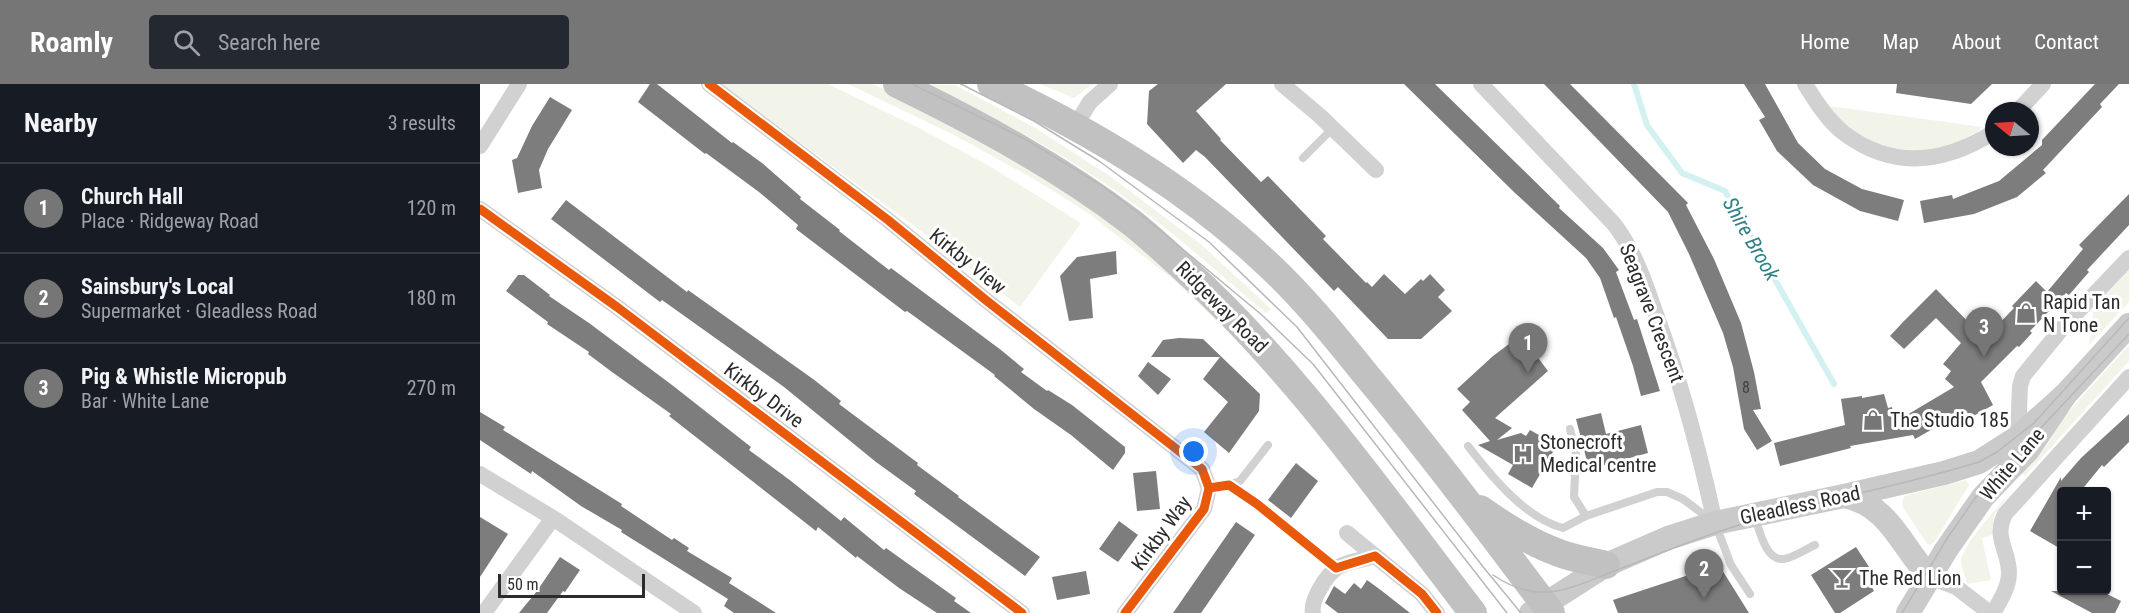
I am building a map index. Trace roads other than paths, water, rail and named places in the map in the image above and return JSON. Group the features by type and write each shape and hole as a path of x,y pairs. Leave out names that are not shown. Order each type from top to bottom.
{"highway":[{"name":"Ridgeway Road","path":"897,84 1019,148 1088,191 1133,223 1208,290 1254,336 1295,384 1473,613"},
{"path":"991,84 1075,126 1169,185 1220,222 1262,258 1332,333 1466,499 1541,611"},
{"path":"1466,499 1500,523 1544,546 1572,557 1606,565"}],"main road":[{"name":"White Lane","path":"1908,613 1946,550 1983,497 2028,450 2065,394 2129,325"},
{"name":"Gleadless Road","path":"1541,611 1606,565 1668,538 1715,523 1944,473 1979,462 2018,436 2065,394"},
{"path":"1844,496 1867,504 1887,519 1909,553 1930,577"}],"street":[{"path":"480,146 519,84"},
{"name":"Kirkby View","path":"709,84 888,220 1202,470"},
{"path":"1075,126 1090,102 1110,84"},
{"path":"1282,84 1333,128 1376,170"},
{"name":"Seagrave Crescent","path":"1481,84 1614,224 1627,241 1638,264 1677,373 1715,523"},
{"path":"1804,84 1822,110 1844,133 1871,149 1903,159 1924,159 1965,149 1985,137"},
{"path":"2026,102 2043,84"},
{"name":"Kirkby Drive","path":"480,209 617,307 1022,613"},
{"name":"White Lane","path":"2018,436 2019,398 2024,376 2064,326 2129,258"},
{"name":"White Lane","path":"1992,613 2005,590 2009,573 1999,529 2005,514 2129,377"},
{"name":"Kirkby Way","path":"1125,613 1204,508 1209,488 1202,470"},
{"path":"480,474 553,518 694,613"},
{"path":"484,613 553,518"},
{"path":"1347,533 1422,594 1437,613"},
{"path":"1313,613 1311,606 1315,595 1336,568 1375,556"},
{"path":"1930,577 1956,587 1992,613"}],"lane":[{"path":"1303,158 1333,128"},
{"path":"1570,429 1575,454 1574,497 1587,516"},
{"path":"1209,488 1240,481 1268,445"},
{"path":"1468,446 1504,490 1554,525 1563,528 1587,516 1657,492 1666,492 1683,499 1715,523 1731,565 1750,594"},
{"path":"1754,515 1768,552 1773,556 1784,559 1815,545"}],"waterway":[{"name":"Shire Brook","path":"1634,84 1647,125 1682,173 1725,191 1834,384"}],"tram line":[{"path":"912,84 1025,139 1101,185 1144,217 1263,316 1313,364 1507,613"},
{"path":"961,84 1034,121 1099,161 1209,242 1297,327 1521,613"},
{"path":"1493,575 1508,584 1532,591 1563,590 1747,522 1979,462 1997,452 2034,423 2129,318"},
{"path":"1902,613 1948,537 1976,497 2129,334"}],"place":[{"name":"Rapid Tan N Tone","path":"2026,313"},
{"name":"Pig & Whistle Micropub","path":"1984,357"},
{"name":"Church Hall","path":"1528,373"},
{"name":"The Studio 185","path":"1873,420"},
{"name":"Stonecroft Medical centre","path":"1523,454"},
{"name":"The Red Lion","path":"1842,578"},
{"name":"Sainsbury's Local","path":"1704,599"}]}
